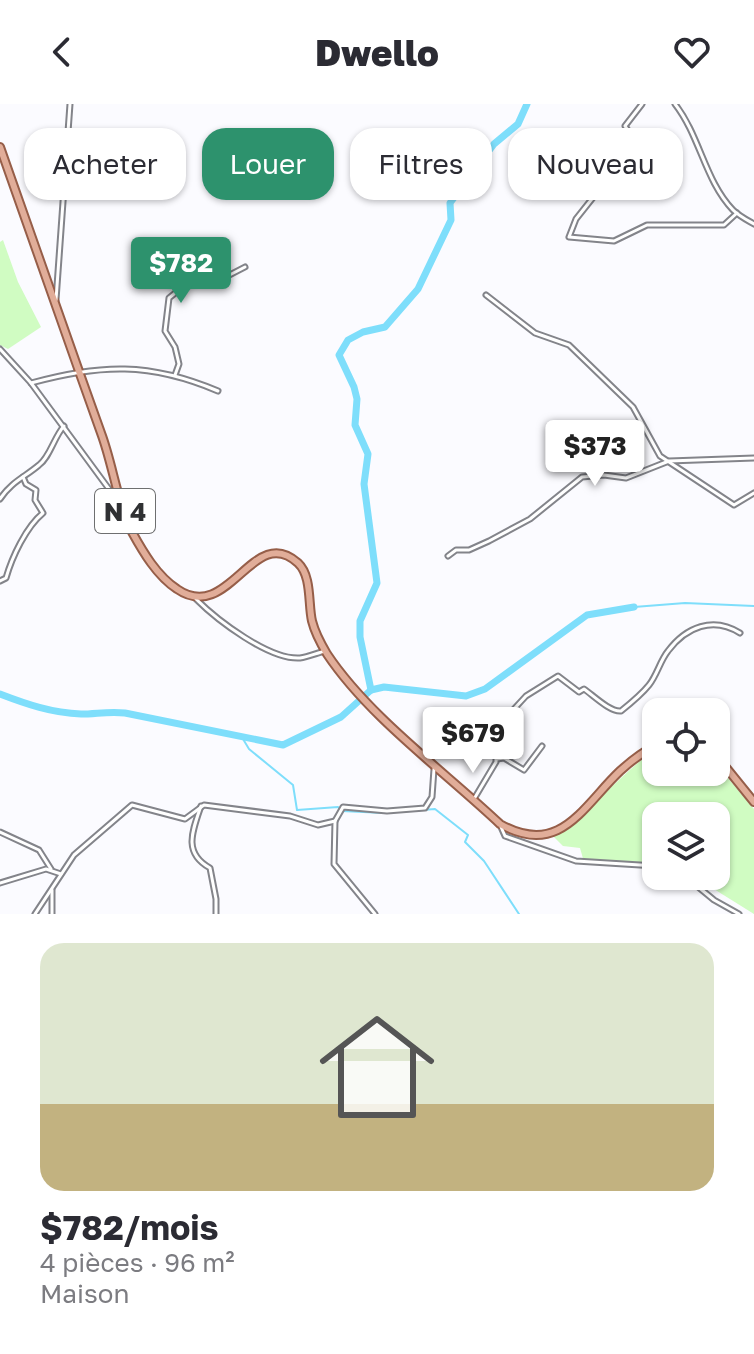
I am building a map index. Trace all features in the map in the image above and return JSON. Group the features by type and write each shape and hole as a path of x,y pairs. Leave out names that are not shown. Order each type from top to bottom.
{"main road":[{"name":"N 4","path":"0,147 110,457 131,529 149,559 176,588 192,595"},
{"path":"192,595 206,595 225,589 260,557 273,554 297,562 305,572 312,622 325,651 364,699 500,824 524,834 551,833 565,827 618,772 642,755"},
{"path":"730,772 754,802"}],"street":[{"path":"55,305 70,104"},
{"path":"642,104 625,126 634,139 626,149 626,156 576,219 569,237 614,241 647,225 724,225 737,213"},
{"path":"675,104 691,126 715,183 737,213 754,224"},
{"path":"175,375 179,364 164,321 169,298 196,283 214,283 245,267"},
{"path":"486,295 535,333 569,345 587,361 605,383 633,407 660,456 683,474 734,505 754,493"},
{"path":"0,349 31,383 123,507"},
{"path":"31,383 93,368 152,370 218,391"},
{"path":"0,499 10,484 41,464 54,437 64,426"},
{"path":"448,556 456,550 469,550 489,541 530,519 582,477 604,475 626,478 669,461 754,458"},
{"path":"0,581 6,578 13,554 34,521 43,513 35,500 36,490 26,484 23,477"},
{"path":"192,595 217,619 282,655 299,658 325,651"},
{"path":"474,799 497,759 496,749 514,709 526,696 558,676 579,692 584,689 603,700 612,710 621,711 648,687 668,650 688,632 699,626 721,623 740,633"},
{"path":"497,759 504,758 524,770 542,746"},
{"path":"375,914 334,864 338,812 343,807 387,811 425,808 432,797 434,764"},
{"path":"35,914 74,855 132,805 185,819 201,806 290,816 318,825 335,821"},
{"path":"201,806 195,822 192,850 198,862 211,871 216,914"},
{"path":"500,824 505,836 576,861 642,865"},
{"path":"0,832 39,850 51,869 61,874"},
{"path":"0,883 51,869"},
{"path":"52,890 52,914"},
{"path":"702,890 739,914"}],"green space":[{"path":"3,240 18,282 41,327 8,349 0,345 0,242"},
{"path":"642,760 642,786 730,786 730,781 754,809 754,914 715,890 730,890 730,802 642,802 642,864 584,862 580,848 563,846 552,835 580,816"}],"waterway":[{"path":"371,690 360,637 360,621 377,583 364,484 368,454 355,425 357,399 354,387 339,355 348,340 363,332 385,327 418,289 451,220 450,203 494,144 518,124 527,104"},
{"path":"634,607 685,603 754,606"},
{"path":"0,694 60,712 125,713 283,745 341,717 371,690 384,687 466,696 485,689 587,615 634,607"},
{"path":"243,739 249,749 293,785 297,810 338,807 342,811 384,813 435,809 468,835 465,842 484,861 519,914"}]}
